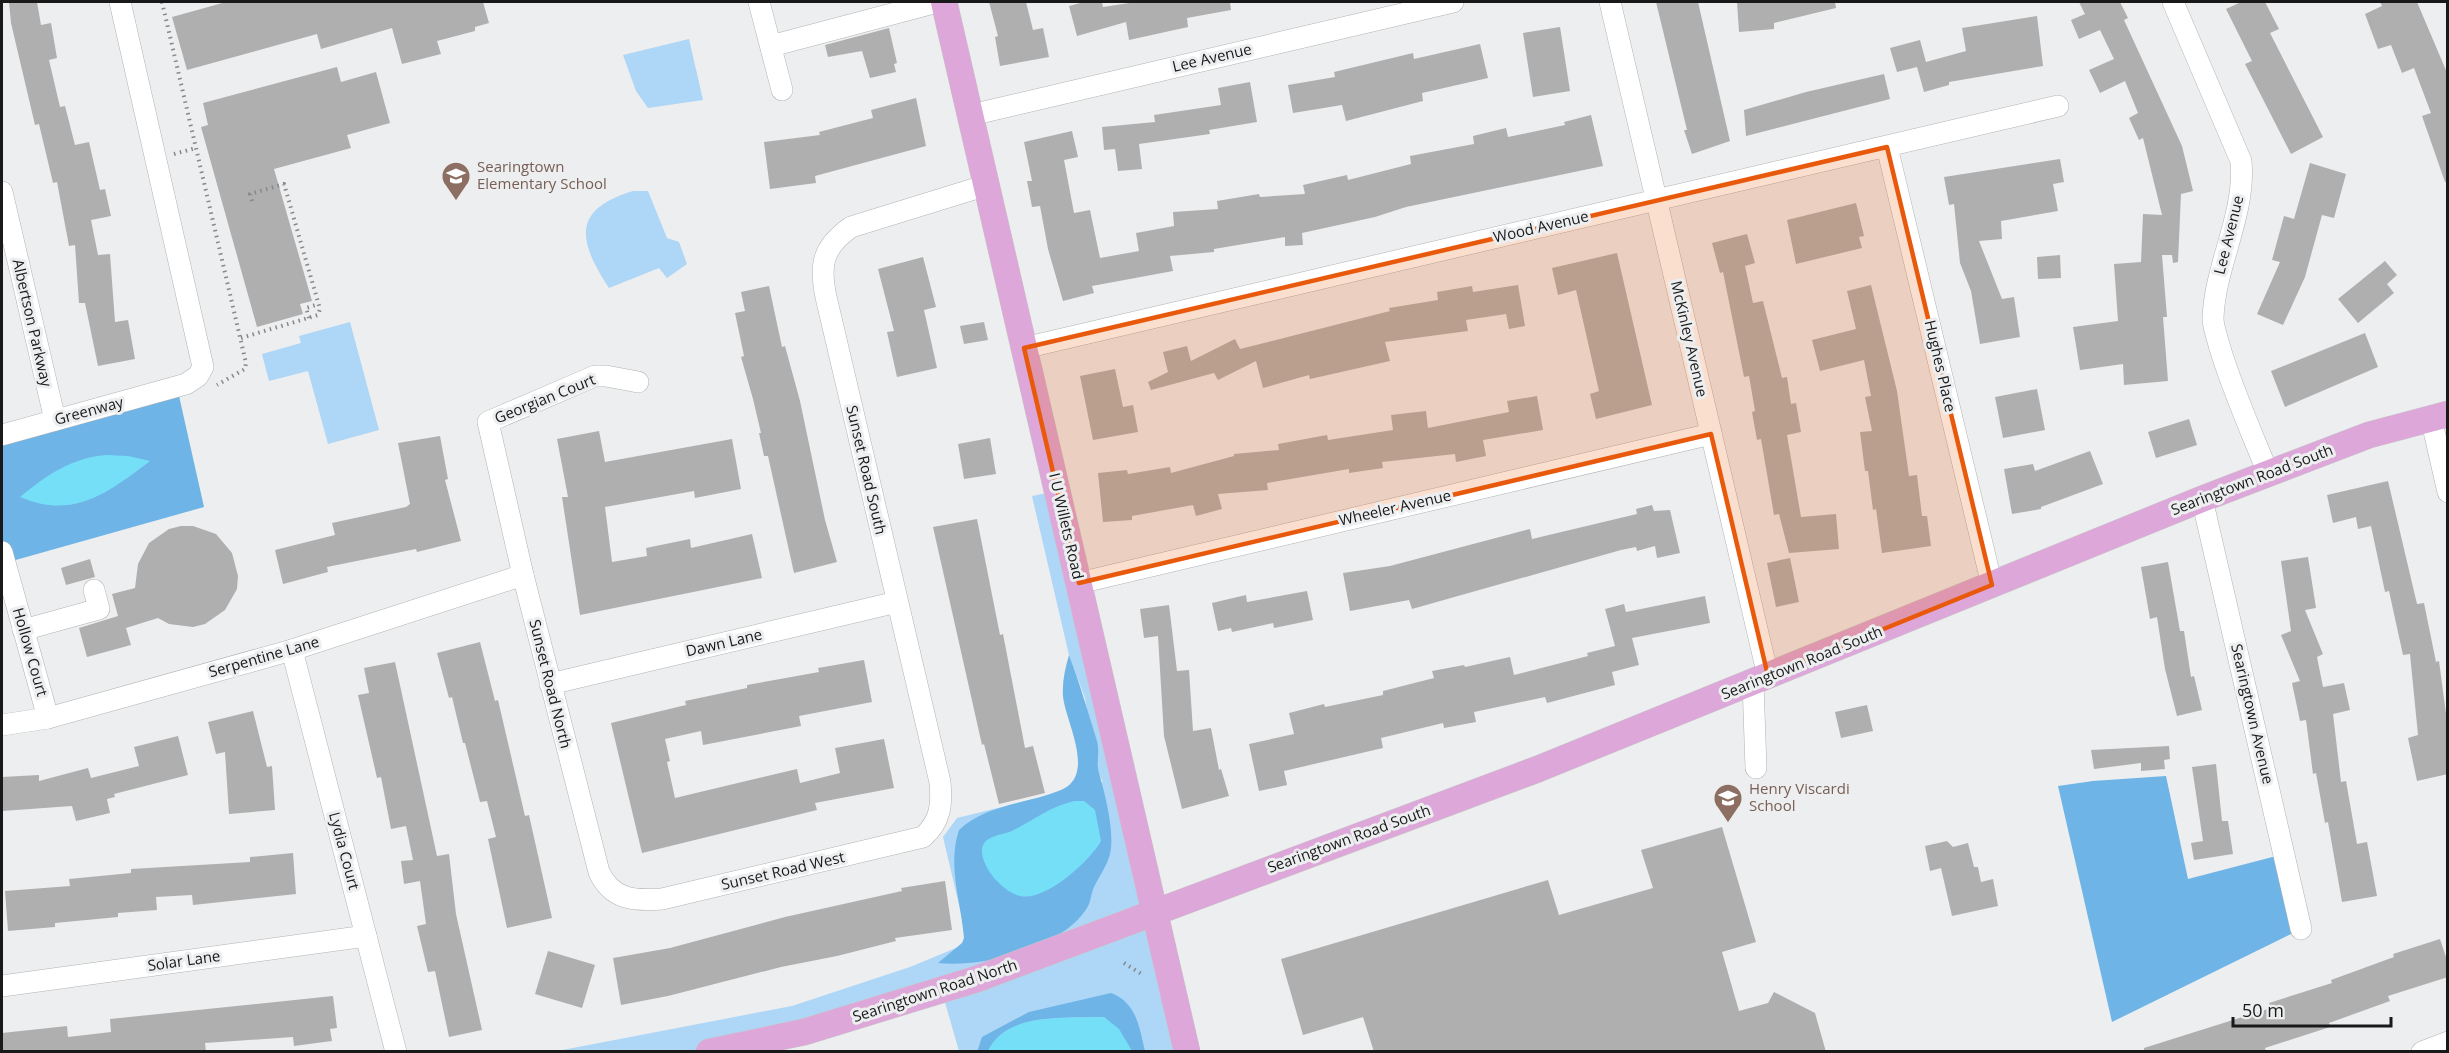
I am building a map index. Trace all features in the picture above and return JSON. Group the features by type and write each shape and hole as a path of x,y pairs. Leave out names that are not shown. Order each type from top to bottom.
{"main road":[{"name":"I U Willets Road","path":"944,2 1187,1052"},
{"name":"Searingtown Road South","path":"1155,911 1538,769 2268,473 2369,435 2439,416"},
{"name":"Searingtown Road North","path":"709,1052 804,1032 873,1013 977,979 1155,911"}],"street":[{"name":"Greenway","path":"2,435 177,387 198,376 203,367 120,2"},
{"path":"759,2 782,90"},
{"path":"771,46 937,2"},
{"name":"Lee Avenue","path":"971,115 1453,2"},
{"name":"McKinley Avenue","path":"1610,2 1711,434 1760,679 1756,768"},
{"name":"Lee Avenue","path":"2173,2 2241,161 2243,180 2236,215 2219,270 2213,321 2227,370 2268,473"},
{"name":"Wood Avenue","path":"1024,348 2058,106"},
{"name":"Hughes Place","path":"1887,147 1992,585"},
{"name":"Sunset Road South","path":"905,842 924,837 937,821 941,802 940,782 826,297 823,267 826,252 835,238 851,227 987,185"},
{"name":"Albertson Parkway","path":"2,192 55,420"},
{"name":"Georgian Court","path":"488,422 595,376 638,382"},
{"path":"2439,416 2448,492"},
{"name":"Sunset Road North","path":"488,422 523,575 598,872 604,884 616,895 638,901 662,899"},
{"name":"Wheeler Avenue","path":"1079,583 1711,434"},
{"name":"Searingtown Avenue","path":"2202,499 2301,929"},
{"name":"Hollow Court","path":"2,552 48,718"},
{"name":"Serpentine Lane","path":"2,725 48,718 292,650 523,575"},
{"path":"23,630 99,609 94,590"},
{"name":"Dawn Lane","path":"550,684 897,602"},
{"name":"Lydia Court","path":"292,650 396,1052"},
{"name":"Sunset Road West","path":"662,899 905,842"},
{"name":"Solar Lane","path":"2,986 366,936"},
{"path":"2422,1052 2448,1042"}],"path":[{"path":"162,2 242,338 245,369 214,387"},
{"path":"242,338 318,315 319,304 284,183 250,194 252,201"},
{"path":"309,318 306,308 319,304"},
{"path":"1124,963 1143,975"}],"highlighted area":[{"path":"1887,147 1992,585 1768,676 1711,434 1079,583 1024,348"}],"shaded area":[{"path":"689,39 703,100 648,108 636,91 623,55"},
{"path":"633,191 648,191 667,238 679,242 687,264 667,278 659,268 609,288 591,256 586,229 590,218 598,208"},
{"path":"350,322 379,430 328,444 308,371 269,381 262,354 301,343 299,336"},
{"path":"177,387 204,507 5,563 2,551 2,435"},
{"path":"106,455 128,456 150,461 104,493 89,500 57,506 20,497 60,469 82,460"},
{"path":"1052,492 1182,1051 959,1051 942,992 718,1051 552,1052 792,1006 910,967 968,943 943,837 957,818 1103,782 1098,772 1097,741 1089,723 1085,698 1069,655 1032,496"},
{"path":"1069,655 1098,745 1098,769 1111,835 1107,863 1094,887 1087,908 1059,935 1020,953 998,959 956,964 938,963 962,943 964,938 954,857 959,830 982,815 1061,790 1072,783 1077,772 1076,747 1063,696 1064,676"},
{"path":"2166,776 2188,879 2284,854 2301,929 2112,1022 2058,786"},
{"path":"1074,801 1084,801 1095,810 1101,841 1095,849 1077,869 1054,887 1042,893 1020,896 1006,889 994,878 985,864 982,853 983,844 990,838 1012,831 1049,810"},
{"path":"1111,993 1120,997 1132,1009 1145,1051 1132,1051 1104,1017 1056,1018 1024,1023 1009,1029 997,1038 988,1051 977,1052 982,1037 1029,1012"},
{"path":"1104,1017 1119,1029 1132,1051 988,1051 997,1038 1023,1023 1056,1018"}],"building":[{"path":"9,2 37,2 41,25 51,23 57,58 49,60 60,107 65,106 75,145 89,142 100,190 105,189 111,216 91,220 98,255 110,254 115,322 128,320 135,359 98,366 85,303 79,303 75,245 69,246 57,182 53,183 39,124 35,125 11,23"},
{"path":"226,2 483,2 489,23 475,27 475,31 437,41 441,54 402,64 392,28 321,49 317,34 187,70 172,17"},
{"path":"989,2 1026,2 1033,30 1043,28 1049,57 1000,66 995,37 998,36"},
{"path":"1084,2 1102,2 1103,7 1136,2 1230,2 1231,10 1187,18 1188,27 1129,40 1126,22 1077,36 1069,6"},
{"path":"1656,2 1698,2 1730,141 1692,154 1684,130 1687,130"},
{"path":"1737,2 1835,2 1836,8 1774,23 1774,29 1739,32"},
{"path":"2079,2 2120,2 2128,18 2124,20 2182,146 2193,191 2181,194 2178,262 2173,263 2172,255 2162,255 2167,317 2163,317 2168,381 2124,385 2123,364 2080,370 2073,327 2118,321 2114,264 2141,262 2143,214 2162,215 2143,138 2139,140 2129,118 2138,113 2125,81 2100,93 2089,70 2114,59 2100,30 2079,39 2071,20 2085,14"},
{"path":"2241,2 2265,2 2279,29 2270,33 2323,137 2291,154 2245,64 2252,61 2226,9"},
{"path":"2380,2 2417,2 2448,75 2448,182 2445,182 2422,116 2431,113 2414,68 2402,73 2391,45 2378,49 2365,14 2382,6"},
{"path":"2037,16 2043,66 1949,82 1949,85 1924,92 1917,67 1897,72 1890,48 1920,40 1926,62 1966,51 1962,28"},
{"path":"1560,27 1570,91 1533,97 1523,33"},
{"path":"889,28 897,63 894,64 896,72 870,78 862,51 828,57 825,45"},
{"path":"1480,44 1488,78 1422,93 1423,101 1346,121 1342,105 1293,113 1288,85 1335,77 1334,72 1413,53 1414,59"},
{"path":"337,67 341,82 376,72 390,123 347,135 351,148 274,169 312,301 300,304 303,314 257,327 201,127 208,125 203,103"},
{"path":"1884,74 1890,99 1746,136 1744,110 1806,92"},
{"path":"1250,82 1257,122 1209,130 1210,134 1139,144 1142,169 1118,171 1115,149 1104,150 1102,127 1155,122 1154,115 1221,105 1218,88"},
{"path":"916,98 926,146 815,176 816,183 770,189 764,142 820,135 819,132 873,118 871,110"},
{"path":"1591,115 1603,166 1406,207 1375,217 1302,233 1303,245 1285,246 1285,237 1214,249 1214,252 1170,256 1173,271 1092,286 1094,293 1063,301 1048,249 1040,206 1032,207 1027,181 1032,181 1024,142 1072,131 1078,157 1064,160 1074,213 1090,210 1100,258 1139,251 1136,233 1174,226 1173,212 1218,209 1217,201 1259,194 1260,197 1305,194 1303,185 1347,175 1348,180 1411,164 1410,156 1474,144 1473,136 1506,128 1508,137 1565,125 1564,122"},
{"path":"2060,159 2064,182 2053,184 2058,211 2001,221 2002,239 1979,241 2002,299 2014,297 2020,337 1980,344 1971,291 1960,263 1954,204 1949,205 1944,177"},
{"path":"2310,163 2346,174 2334,218 2322,215 2305,277 2283,325 2257,314 2280,262 2272,260 2284,216 2294,219"},
{"path":"1856,203 1864,236 1859,237 1862,248 1796,264 1787,220"},
{"path":"1747,234 1755,263 1745,266 1753,303 1763,301 1782,378 1787,377 1791,404 1796,403 1801,432 1787,435 1801,517 1836,514 1839,549 1789,553 1779,514 1774,515 1761,439 1757,440 1749,376 1744,377 1723,272 1720,273 1712,243"},
{"path":"1617,253 1652,405 1596,419 1590,394 1599,391 1576,290 1558,295 1552,268"},
{"path":"2060,255 2061,278 2038,279 2037,257"},
{"path":"923,257 936,307 924,310 937,368 897,377 887,332 894,331 878,269"},
{"path":"2385,261 2397,275 2387,284 2394,293 2358,323 2338,299"},
{"path":"1518,285 1525,326 1509,329 1506,314 1466,320 1468,331 1385,342 1390,361 1310,379 1309,375 1263,388 1256,361 1218,380 1214,373 1151,390 1148,382 1168,372 1163,352 1187,346 1191,361 1235,339 1240,349 1390,311 1389,308 1438,300 1437,292 1472,286 1473,292"},
{"path":"1871,285 1897,391 1909,476 1917,475 1922,516 1927,516 1931,546 1882,553 1876,509 1873,510 1868,471 1865,471 1860,432 1872,431 1865,397 1871,396 1864,360 1820,371 1812,340 1856,329 1847,291"},
{"path":"769,286 782,347 785,346 800,401 825,520 837,562 794,573 768,456 764,456 759,433 761,433 741,357 744,356 735,313 745,311 741,292"},
{"path":"984,322 988,340 964,344 960,326"},
{"path":"2365,333 2378,367 2285,407 2271,371"},
{"path":"1115,369 1123,407 1133,405 1138,432 1093,440 1080,376"},
{"path":"2037,389 2045,430 2003,438 1995,397"},
{"path":"1537,396 1543,430 1483,440 1486,456 1456,462 1455,454 1382,462 1383,468 1349,473 1349,469 1267,483 1268,490 1218,494 1222,509 1196,516 1193,505 1132,516 1132,520 1103,522 1098,473 1127,470 1128,474 1170,467 1171,473 1234,456 1234,454 1279,450 1278,444 1327,435 1328,440 1393,430 1391,415 1426,411 1428,428 1509,412 1507,401"},
{"path":"2189,419 2197,445 2156,458 2148,432"},
{"path":"599,431 605,462 732,439 741,489 695,498 694,491 605,507 612,562 647,556 646,548 690,539 691,548 752,534 762,578 580,615 562,497 568,497 557,439"},
{"path":"440,436 448,479 445,480 461,541 417,552 416,549 327,567 328,572 283,584 275,550 335,535 332,523 406,507 410,504 398,443"},
{"path":"990,438 996,474 964,479 958,444"},
{"path":"2090,451 2103,484 2041,507 2041,509 2012,514 2004,469 2033,464 2035,471"},
{"path":"2388,481 2417,604 2424,603 2436,662 2439,661 2448,729 2448,774 2417,781 2408,738 2418,735 2410,654 2403,655 2389,591 2385,592 2371,526 2358,529 2356,517 2333,523 2327,495"},
{"path":"1652,505 1654,511 1670,510 1680,553 1657,558 1655,546 1637,551 1636,547 1412,609 1409,600 1350,611 1343,573 1390,566 1530,529 1532,539 1637,514 1636,509"},
{"path":"977,519 1000,635 1003,634 1025,748 1033,746 1045,793 999,804 984,744 982,745 933,527"},
{"path":"193,526 216,534 232,553 238,576 237,589 225,610 205,624 193,627 169,624 158,618 126,628 131,645 87,657 79,628 118,616 112,594 135,588 138,564 149,543 169,529"},
{"path":"2308,557 2316,608 2305,610 2323,654 2317,657 2323,687 2344,683 2350,710 2333,714 2341,782 2346,781 2357,844 2367,842 2377,896 2342,902 2328,822 2325,823 2316,773 2313,774 2306,720 2300,721 2292,683 2300,681 2281,635 2291,631 2281,561"},
{"path":"1790,558 1799,602 1776,607 1767,563"},
{"path":"90,559 95,577 66,585 61,568"},
{"path":"2168,562 2180,631 2184,631 2191,677 2194,676 2202,710 2177,716 2165,669 2157,617 2150,619 2141,567"},
{"path":"1307,591 1313,620 1274,628 1273,623 1232,632 1231,628 1218,631 1212,603 1246,595 1247,602"},
{"path":"1705,596 1710,623 1632,638 1639,665 1612,672 1615,685 1547,703 1545,697 1474,712 1476,722 1444,728 1443,723 1381,738 1383,748 1284,771 1287,785 1259,791 1249,744 1294,734 1289,713 1324,704 1325,707 1383,695 1383,691 1434,678 1432,671 1464,665 1465,667 1510,657 1514,675 1588,656 1587,653 1615,646 1605,609 1624,604 1626,612"},
{"path":"1169,605 1177,671 1189,670 1193,731 1211,728 1219,770 1221,769 1229,796 1182,809 1164,736 1158,636 1144,638 1140,609"},
{"path":"480,642 495,701 498,700 525,816 529,815 552,918 507,928 488,839 496,837 487,801 480,802 452,697 449,698 437,653"},
{"path":"864,660 872,702 799,716 801,726 703,745 701,731 665,739 670,761 667,762 675,798 797,769 800,783 840,773 835,748 884,739 894,788 815,803 817,810 642,853 611,723 686,705 685,701 747,688 747,685 819,672 818,668"},
{"path":"395,662 437,856 449,854 456,914 482,1030 449,1037 435,971 428,972 417,926 426,924 420,881 404,884 401,861 413,860 406,826 391,829 381,777 377,778 358,695 369,693 364,668"},
{"path":"1867,705 1873,731 1841,738 1835,712"},
{"path":"253,711 267,767 272,766 275,810 229,814 225,752 216,754 208,722"},
{"path":"178,736 188,775 114,794 115,797 107,799 110,813 76,821 72,806 2,811 2,777 39,775 39,781 88,768 91,778 139,766 134,747"},
{"path":"2169,746 2170,759 2164,760 2165,769 2141,771 2141,763 2094,769 2091,750"},
{"path":"2216,764 2222,821 2228,821 2233,854 2194,860 2191,843 2203,841 2192,767"},
{"path":"1722,827 1756,942 1722,952 1739,1011 1768,1003 1774,992 1815,1013 1826,1052 1374,1052 1363,1017 1303,1035 1281,959 1548,880 1559,915 1653,888 1641,850"},
{"path":"1947,841 1953,847 1968,843 1974,867 1978,867 1981,882 1993,879 1998,906 1952,916 1941,868 1930,871 1925,846"},
{"path":"293,853 296,894 193,905 192,895 156,897 157,910 118,913 118,917 55,923 55,927 8,931 5,891 70,886 69,879 131,873 131,869 250,862 250,857"},
{"path":"945,881 952,930 895,938 896,941 837,956 621,1005 613,958 670,948 785,917 902,891 901,888"},
{"path":"2440,939 2448,963 2448,977 2388,996 2390,1001 2329,1023 2330,1027 2265,1048 2266,1052 2144,1052 2144,1048 2271,1008 2269,1003 2332,983 2331,980 2394,957 2393,954"},
{"path":"548,951 595,965 582,1008 535,994"},
{"path":"333,996 337,1028 330,1029 332,1041 294,1046 293,1037 205,1043 206,1052 2,1052 2,1033 67,1026 68,1037 111,1032 110,1019"}],"place":[{"name":"Searingtown Elementary School","path":"456,202"},
{"name":"Henry Viscardi School","path":"1728,824"}]}
